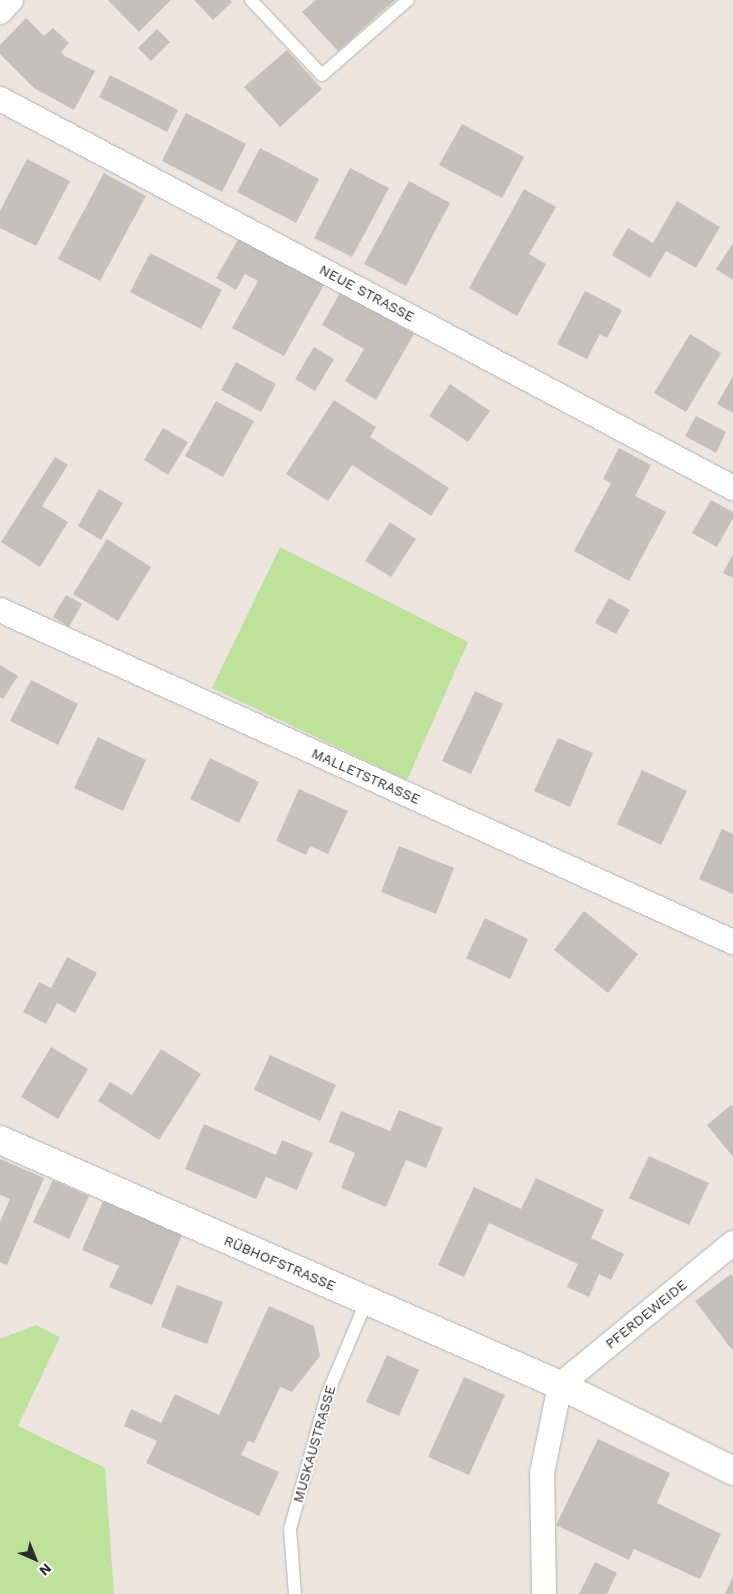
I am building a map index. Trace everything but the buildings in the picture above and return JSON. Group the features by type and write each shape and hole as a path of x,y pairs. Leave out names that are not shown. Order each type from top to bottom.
{"street":[{"path":"0,12 11,0"},
{"name":"NEUE STRASSE","path":"0,98 733,488"},
{"name":"MALLETSTRASSE","path":"0,610 733,942"},
{"name":"RÜBHOFSTRASSE","path":"0,1140 560,1385 733,1471"},
{"name":"PFERDEWEIDE","path":"560,1385 733,1243"},
{"path":"544,1594 542,1473 560,1385"}],"lane":[{"path":"251,0 322,76 408,0"},
{"name":"MUSKAUSTRASSE","path":"295,1594 290,1529 326,1395 367,1300"}],"green space":[{"path":"280,547 468,642 407,780 212,688"},
{"path":"36,1325 60,1337 18,1426 105,1468 114,1594 0,1594 0,1339"}]}
